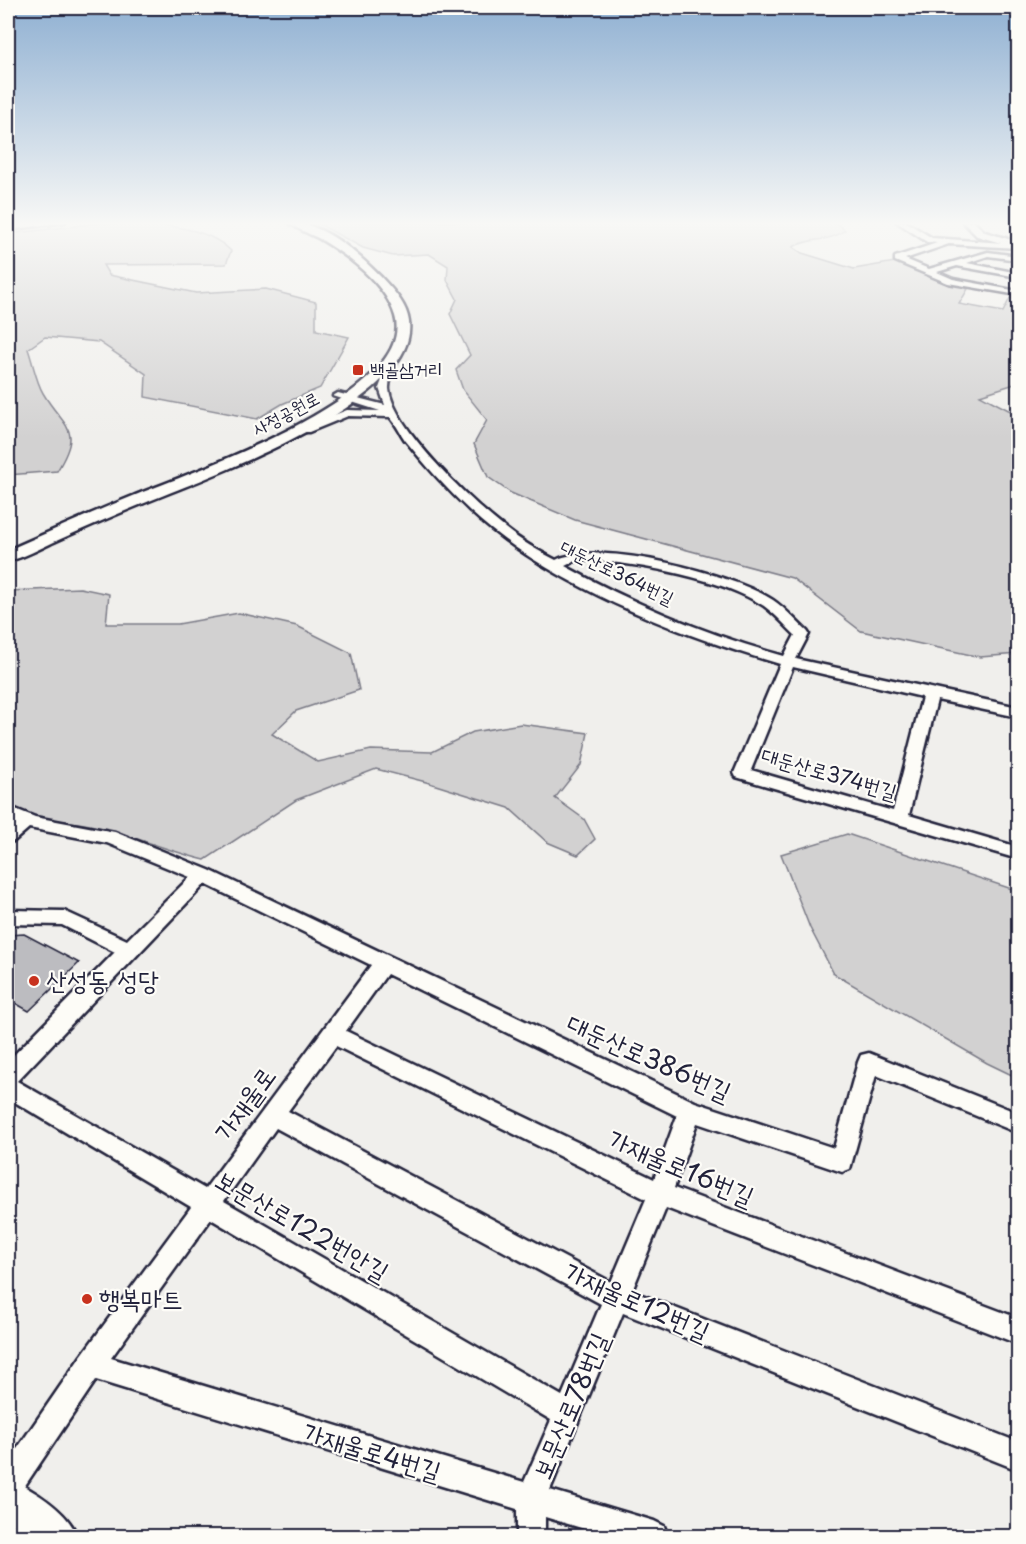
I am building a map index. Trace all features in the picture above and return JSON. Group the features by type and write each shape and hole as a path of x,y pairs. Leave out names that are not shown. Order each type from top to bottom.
{"main road":[{"name":"사정공원로","path":"8,546 270,434 343,398 380,357 392,333 390,309 379,294"},
{"name":"사정공원로","path":"8,556 297,434 388,364 397,350 404,328 396,302 388,294"},
{"path":"8,1498 57,1536"}],"street":[{"path":"393,414 384,388 397,350"},
{"path":"343,398 381,408 393,414"},
{"path":"297,434 348,412 393,414"},
{"name":"대둔산로364번길","path":"393,414 446,480 477,511 518,543 596,588 658,617 723,642 788,661 1018,712"},
{"path":"556,565 573,557 646,563 696,574 746,591 768,603 802,634 788,661"},
{"name":"대둔산로374번길","path":"788,661 742,773 1018,853"},
{"path":"900,818 931,693"},
{"path":"8,836 16,817"},
{"name":"대둔산로386번길","path":"16,817 107,837 203,875 690,1111 842,1161 869,1062 1018,1123"},
{"path":"8,1075 203,875"},
{"path":"8,917 64,918 130,951"},
{"name":"가재울로","path":"8,1486 90,1365 384,963"},
{"name":"가재울로16번길","path":"332,1034 660,1194 1018,1331"},
{"name":"보문산로122번안길","path":"8,1087 569,1414"},
{"name":"보문산로78번길","path":"531,1536 531,1501 660,1194 690,1111"},
{"name":"가재울로12번길","path":"272,1114 616,1298 1018,1455"},
{"name":"가재울로4번길","path":"90,1365 531,1501 654,1536"}],"shaded area":[{"path":"8,294 285,294 316,302 316,330 349,337 320,388 282,404 257,419 145,397 146,374 99,342 45,337 28,349 41,388 68,429 69,445 57,471 8,475"},
{"path":"454,294 965,294 959,304 1003,312 1010,298 1018,299 1018,383 980,395 1018,415 1018,654 980,657 861,631 792,578 575,520 511,493 488,477 474,444 487,420 463,390 456,370 470,355 450,314 457,299"},
{"path":"80,588 109,594 106,624 178,624 239,613 297,626 351,653 359,690 296,711 272,734 318,762 371,750 432,752 473,732 521,724 588,733 581,765 555,798 584,819 595,839 578,855 547,842 509,808 376,769 296,800 205,860 98,827 30,816 8,807 8,591"},
{"path":"847,834 1018,891 1018,1078 987,1063 834,974 810,928 781,854"}],"building":[{"name":"산성동 성당","path":"24,934 79,963 29,1011 8,999 8,935"}],"place":[{"name":"백골삼거리","path":"358,370"},
{"name":"산성동 성당","path":"34,981"},
{"name":"행복마트","path":"87,1299"}]}
